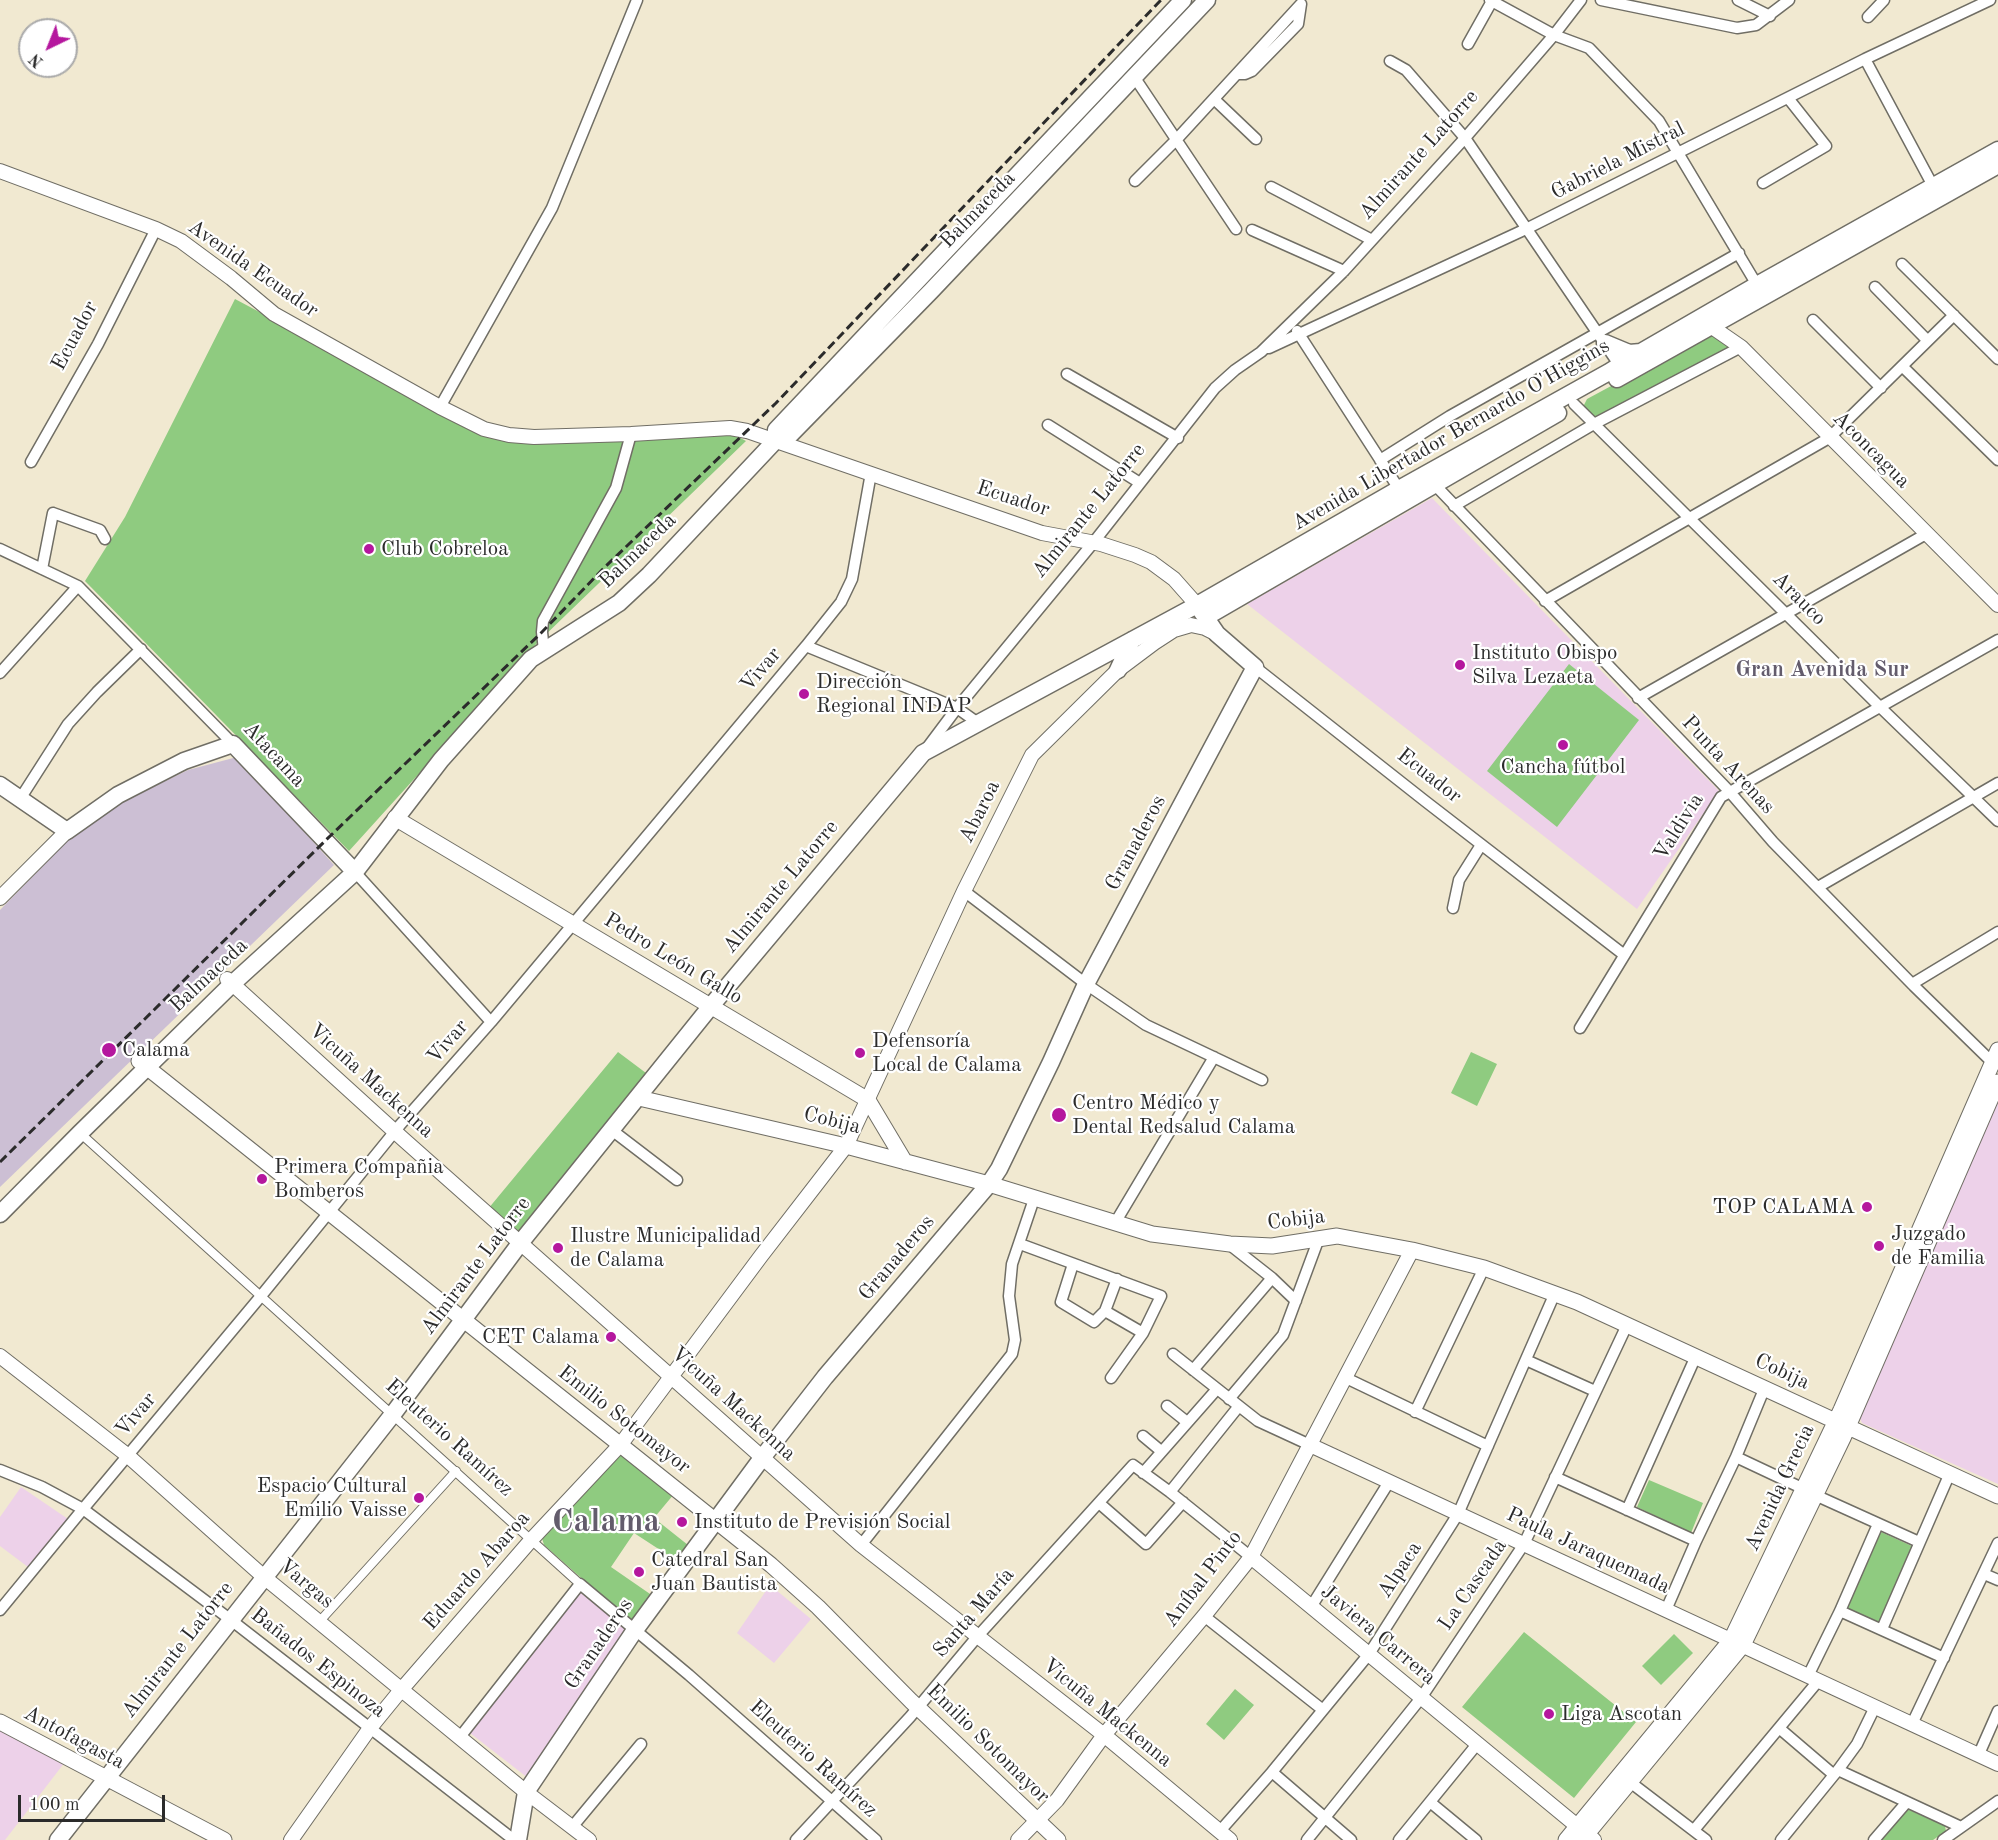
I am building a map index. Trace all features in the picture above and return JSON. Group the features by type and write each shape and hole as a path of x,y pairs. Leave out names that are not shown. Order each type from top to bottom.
{"main road":[{"name":"Balmaceda","path":"775,441 776,430 1183,0"},
{"name":"Balmaceda","path":"0,1201 229,981 351,868 441,760 531,659 585,626 627,596 680,545 775,441 789,436 955,266 1207,0"},
{"name":"Avenida Libertador Bernardo O'Higgins","path":"1201,611 1399,489 1605,375 1623,370 1641,352 1998,150"},
{"name":"Avenida Libertador Bernardo O'Higgins","path":"923,753 1132,640 1201,611 1435,485 1574,404 1623,370 1712,327 1998,165"},
{"path":"1602,337 1629,353 1641,352"},
{"path":"1602,337 1609,364 1605,375"},
{"name":"Ecuador","path":"1201,611 1217,634 1255,667"},
{"path":"1118,670 1132,640"},
{"name":"Granaderos","path":"516,1840 526,1792 635,1630 825,1377 989,1184 999,1169 1086,984 1255,667"},
{"path":"0,785 67,831 118,795 184,761 233,744"},
{"name":"Atacama","path":"233,744 351,868"},
{"name":"Almirante Latorre","path":"58,1840 393,1414 521,1242 613,1131 711,1006 923,753"},
{"name":"Pedro León Gallo","path":"395,818 868,1101 905,1162"},
{"name":"Avenida Grecia","path":"1842,1423 1996,1060"},
{"name":"Balmaceda","path":"0,1214 80,1133 143,1064"},
{"name":"Emilio Sotomayor","path":"143,1064 771,1565 1058,1840"},
{"name":"Avenida Grecia","path":"1566,1840 1585,1835 1630,1782 1737,1642 1842,1423 1998,1082"},
{"name":"Cobija","path":"639,1098 846,1146 989,1184 1152,1234 1230,1244 1272,1246 1337,1236 1412,1250 1484,1268 1555,1293 1765,1387 1998,1496"},
{"name":"Avenida Grecia","path":"1585,1835 1737,1642"},
{"name":"Antofagasta","path":"0,1722 224,1840"}],"street":[{"path":"440,407 552,208 637,0"},
{"name":"Almirante Latorre","path":"923,753 957,708 1224,380 1261,352 1344,271 1465,138 1554,35 1581,0"},
{"path":"1601,0 1737,28 1756,25 1789,0"},
{"path":"1738,0 1770,16"},
{"path":"1868,17 1884,0"},
{"name":"Gabriela Mistral","path":"1261,352 1527,229 1865,59 1990,0"},
{"path":"1468,44 1491,1 1554,35 1589,48 1659,122 1757,285"},
{"path":"1135,181 1176,140 1301,4 1298,24 1252,71 1237,74"},
{"path":"1865,59 1933,186"},
{"path":"1390,61 1406,70 1465,138 1623,370"},
{"path":"1135,78 1236,229"},
{"path":"1763,183 1826,146 1788,98"},
{"path":"1214,99 1256,140"},
{"name":"Avenida Ecuador","path":"0,171 156,229 182,241 274,314 440,407"},
{"path":"1271,187 1372,240"},
{"name":"Ecuador","path":"31,462 98,344 156,229"},
{"path":"1252,230 1344,271"},
{"path":"1380,460 1450,416 1602,337 1739,253"},
{"path":"1902,264 1998,359"},
{"path":"1875,287 1927,340"},
{"path":"1545,601 1829,438 1954,315"},
{"path":"1813,320 1881,388"},
{"path":"1292,323 1399,489"},
{"name":"Aconcagua","path":"1712,327 1741,347 1829,438 1998,605"},
{"path":"1455,506 1594,424 1741,347"},
{"path":"1903,367 1998,460"},
{"path":"1067,374 1178,438"},
{"name":"Arauco","path":"1574,404 1879,706 1998,820"},
{"name":"Ecuador","path":"440,407 484,429 509,435 534,437 730,428 747,430 1042,533 1093,543 1135,555 1151,562 1174,579 1201,611"},
{"path":"1048,425 1140,483"},
{"name":"Balmaceda","path":"544,651 543,621 616,488 631,434"},
{"name":"Vivar","path":"0,1610 328,1212 491,1022 841,602 852,579 871,473"},
{"name":"Punta Arenas","path":"1435,485 1729,790 1773,843 1912,984 1996,1060"},
{"path":"42,569 53,513 100,530 105,539"},
{"path":"1638,698 1926,534"},
{"name":"Atacama","path":"0,549 78,586 233,744"},
{"path":"0,673 78,586"},
{"name":"Abaroa","path":"868,1101 964,891 1032,755 1118,670 1154,643 1191,625 1217,634"},
{"name":"Valdivia","path":"1580,1028 1721,796 1998,640"},
{"path":"806,646 957,708 978,723"},
{"path":"20,799 68,724 141,649"},
{"name":"Ecuador","path":"1255,667 1623,954"},
{"path":"1818,887 1998,783"},
{"path":"0,898 67,831"},
{"path":"1453,908 1459,880 1481,845"},
{"name":"Atacama","path":"351,868 491,1022"},
{"path":"964,891 1086,984 1146,1026 1262,1080"},
{"path":"1912,984 1998,932"},
{"name":"Vicuña Mackenna","path":"229,981 395,1132 861,1545 1104,1735 1225,1836"},
{"path":"1115,1223 1214,1057"},
{"name":"Eduardo Abaroa","path":"291,1840 370,1728 401,1690 532,1539 621,1444 846,1146 868,1101"},
{"path":"613,1131 677,1180"},
{"name":"Eleuterio Ramírez","path":"80,1133 580,1584 689,1675 876,1840"},
{"path":"861,1545 1012,1354 1015,1340 1010,1296 1012,1264 1034,1199"},
{"path":"1229,1399 1283,1335 1320,1238"},
{"path":"1020,1244 1161,1296 1143,1333 1111,1378"},
{"path":"1230,1244 1296,1301"},
{"name":"Aníbal Pinto","path":"1018,1840 1057,1800 1104,1735 1251,1557 1412,1250"},
{"path":"1073,1264 1061,1302 1094,1322 1105,1311 1117,1279"},
{"path":"1415,1412 1484,1268"},
{"path":"1193,1370 1272,1278"},
{"name":"Alpaca","path":"1225,1836 1272,1772 1369,1654 1458,1514 1555,1293"},
{"path":"1105,1311 1143,1333"},
{"name":"La Cascada","path":"1307,1840 1421,1698 1524,1544 1627,1325"},
{"name":"Paula Jaraquemada","path":"1173,1354 1258,1421 1998,1764"},
{"name":"Vargas","path":"0,1356 128,1455 319,1622 526,1792 590,1840"},
{"path":"1627,1510 1696,1356"},
{"path":"1526,1360 1595,1391"},
{"path":"1346,1378 1488,1446"},
{"path":"1665,1610 1736,1457 1765,1387"},
{"path":"1143,1473 1217,1389"},
{"path":"1167,1406 1187,1422"},
{"path":"1170,1492 1239,1406"},
{"path":"1143,1436 1161,1451"},
{"path":"1736,1457 1919,1542"},
{"name":"Javiera Carrera","path":"1133,1466 1183,1502 1251,1557 1478,1743 1585,1835"},
{"name":"Santa María","path":"796,1840 919,1707 977,1637 1133,1466"},
{"name":"Bañados Espinoza","path":"0,1470 42,1487 82,1509 231,1620 516,1840"},
{"path":"319,1622 456,1471"},
{"path":"1882,1629 1950,1473"},
{"path":"1555,1477 1696,1540"},
{"path":"1311,1606 1389,1482"},
{"path":"1099,1503 1146,1544 1183,1502"},
{"path":"1694,1830 1779,1728 1814,1678 1878,1524"},
{"path":"1912,1724 1998,1543"},
{"path":"1984,1574 1998,1580"},
{"path":"460,1737 580,1584"},
{"path":"1840,1611 1944,1658"},
{"path":"1204,1616 1323,1710"},
{"path":"1781,1840 1857,1744 1875,1707"},
{"path":"1978,1754 1998,1711"},
{"path":"1779,1728 1836,1773 1961,1827"},
{"path":"1399,1840 1478,1743"},
{"path":"573,1826 641,1744"},
{"path":"1272,1772 1351,1840"},
{"path":"1630,1782 1706,1840"},
{"path":"1943,1840 1998,1801"},
{"path":"1430,1802 1476,1840"},
{"path":"1874,1840 1906,1803"}],"shaded area":[{"name":"Instituto Obispo Silva Lezaeta","path":"1432,498 1719,791 1637,909 1247,604"},
{"path":"237,757 334,865 0,1187 0,910 72,836 118,804 188,770"},
{"path":"1998,1100 1998,1484 1862,1423 1859,1416"},
{"path":"21,1487 68,1519 28,1567 0,1546 0,1517"},
{"path":"770,1585 811,1619 774,1663 737,1633"},
{"path":"577,1590 628,1630 528,1778 470,1733"},
{"path":"0,1728 65,1762 5,1840 0,1840"}],"green space":[{"name":"Club Cobreloa","path":"235,299 487,433 733,434 746,441 538,642 349,851 85,581 125,517"},
{"path":"1715,330 1741,347 1594,424 1583,407 1587,399"},
{"name":"Cancha fútbol","path":"1569,664 1639,720 1557,827 1487,771"},
{"path":"618,1052 650,1076 520,1237 488,1209"},
{"path":"1471,1052 1497,1064 1477,1106 1451,1093"},
{"path":"618,1454 626,1456 674,1494 654,1518 688,1545 677,1561 634,1533 611,1567 653,1596 633,1624 544,1545 542,1538"},
{"path":"1649,1480 1703,1503 1691,1533 1637,1507"},
{"path":"1881,1532 1914,1547 1881,1624 1847,1609"},
{"name":"Liga Ascotan","path":"1524,1632 1636,1722 1574,1798 1462,1707"},
{"path":"1674,1634 1693,1653 1661,1685 1642,1666"},
{"path":"1235,1689 1254,1705 1224,1740 1206,1724"},
{"path":"1907,1809 1945,1826 1946,1831 1933,1840 1880,1840"}],"railway":[{"path":"0,1162 326,840 542,632 606,566 776,403 1161,0"}],"place":[{"name":"Club Cobreloa","path":"369,549"},
{"name":"Instituto Obispo Silva Lezaeta","path":"1460,665"},
{"name":"Dirección Regional INDAP","path":"804,694"},
{"name":"Cancha fútbol","path":"1563,745"},
{"name":"Calama","path":"109,1050"},
{"name":"Defensoría Local de Calama","path":"860,1053"},
{"name":"Centro Médico y Dental Redsalud Calama","path":"1059,1115"},
{"name":"Primera Compañia Bomberos","path":"262,1179"},
{"name":"TOP CALAMA","path":"1867,1207"},
{"name":"Juzgado de Familia","path":"1879,1246"},
{"name":"Ilustre Municipalidad de Calama","path":"558,1248"},
{"name":"CET Calama","path":"611,1337"},
{"name":"Espacio Cultural Emilio Vaisse","path":"419,1498"},
{"name":"Instituto de Previsión Social","path":"682,1522"},
{"name":"Catedral San Juan Bautista","path":"639,1572"},
{"name":"Liga Ascotan","path":"1549,1714"}],"district":[{"name":"Gran Avenida Sur","path":"1822,670"},
{"name":"Calama","path":"606,1522"}]}
